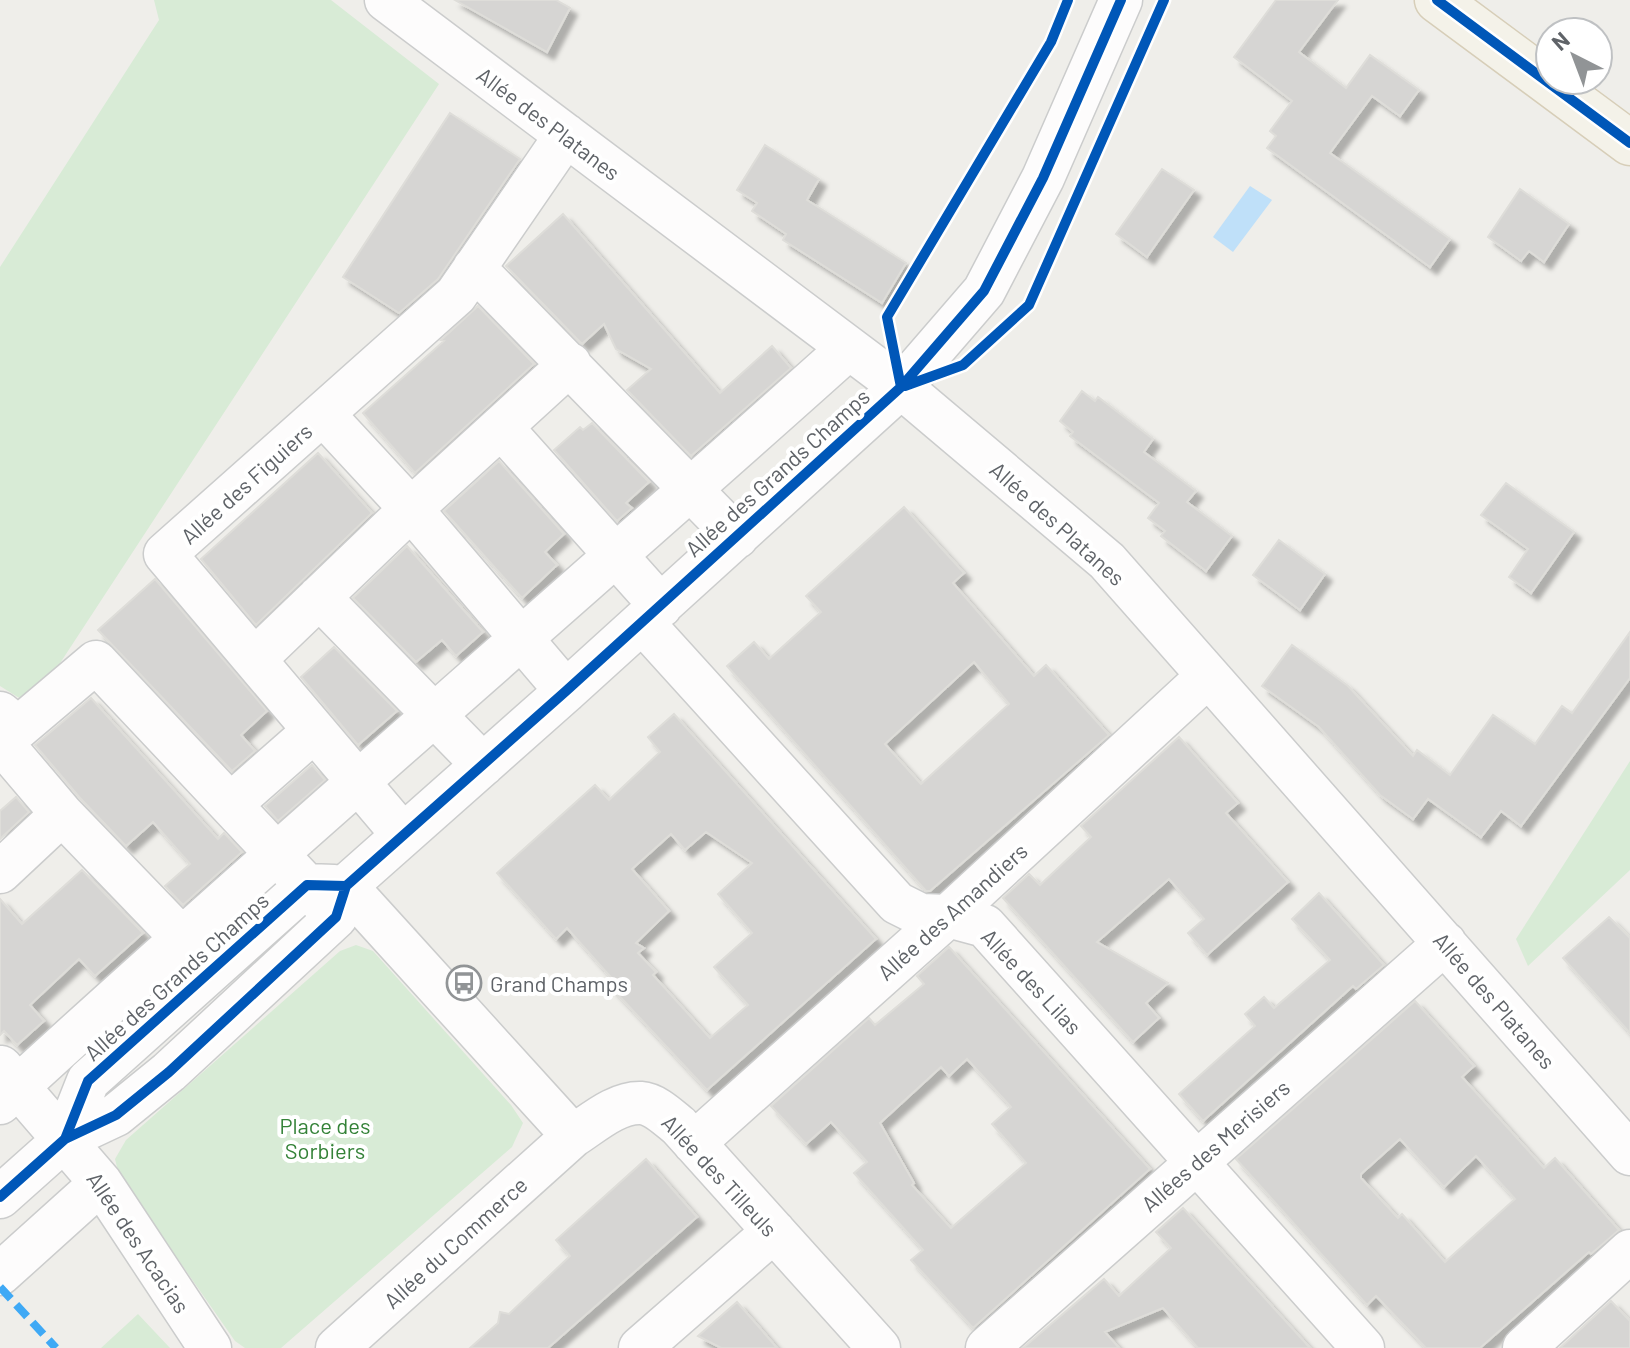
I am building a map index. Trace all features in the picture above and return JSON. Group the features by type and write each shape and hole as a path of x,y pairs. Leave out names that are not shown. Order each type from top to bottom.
{"main road":[{"path":"1437,0 1630,143"}],"street":[{"name":"Allée des Platanes","path":"386,0 901,387 1107,561 1630,1154"},
{"name":"Allée des Grands Champs","path":"65,1139 88,1081 212,971 330,896 403,835 901,387 984,291 1043,178 1121,0"},
{"name":"Allée des Figuiers","path":"403,835 165,554 456,295 566,135"},
{"path":"474,268 737,537"},
{"path":"6,1085 279,854 849,348"},
{"path":"255,659 411,509 570,364"},
{"path":"323,414 411,509 566,691"},
{"name":"Allée des Lilas","path":"501,427 616,557 652,614 897,903 921,915 948,916 985,926 1363,1348"},
{"path":"319,597 483,765"},
{"path":"0,713 18,728 96,662 279,854 330,896 573,1136"},
{"name":"Allée des Amandiers","path":"694,1143 948,916 1208,676"},
{"path":"231,804 314,731"},
{"path":"0,741 62,814 182,937 240,1003"},
{"path":"0,872 62,814"},
{"name":"Allée des Grands Champs","path":"0,1197 65,1139 116,1115 169,1072 240,1003 330,896"},
{"name":"Allées des Merisiers","path":"987,1348 1445,943"},
{"name":"Allée des Acacias","path":"6,1085 65,1139 101,1183 210,1348"},
{"name":"Allée des Tilleuls","path":"573,1136 615,1109 642,1103 658,1110 679,1126 879,1348"},
{"name":"Allée du Commerce","path":"337,1348 573,1136"},
{"path":"0,1274 101,1183"},
{"path":"640,1348 774,1231"},
{"path":"1524,1348 1630,1251"}],"green space":[{"path":"154,0 331,0 439,84 32,706 0,686 0,267 159,20"},
{"path":"1630,761 1630,870 1528,966 1516,939"},
{"name":"Place des Sorbiers","path":"356,945 373,951 511,1105 523,1123 512,1147 281,1348 245,1348 235,1341 119,1175 115,1159 126,1140 340,951"},
{"path":"138,1314 170,1348 101,1348"}],"water":[{"path":"1250,186 1272,200 1233,252 1213,237"}],"building":[{"path":"455,0 556,0 570,8 547,52"},
{"path":"1276,0 1338,0 1299,52 1346,88 1370,55 1419,90 1400,116 1372,96 1330,153 1450,239 1430,267 1267,148 1276,136 1270,131 1292,101 1234,57"},
{"path":"450,113 520,159 438,279 399,313 343,277"},
{"path":"765,145 819,179 807,200 906,263 882,303 783,240 786,234 752,211 757,203 737,190"},
{"path":"1162,169 1194,190 1147,257 1116,234"},
{"path":"1520,189 1569,224 1544,262 1529,251 1521,261 1488,237"},
{"path":"563,214 720,393 772,346 791,368 691,456 627,390 651,369 616,349 604,324 582,344 506,266"},
{"path":"478,306 534,364 415,473 363,413 444,341 441,340"},
{"path":"1082,391 1095,401 1098,397 1153,439 1144,452 1196,491 1187,502 1232,536 1206,571 1161,536 1165,531 1148,518 1159,503 1070,436 1073,432 1060,421"},
{"path":"592,423 649,482 626,503 632,508 617,521 554,450 580,427 583,430"},
{"path":"318,453 372,513 256,625 201,559"},
{"path":"499,461 564,534 545,552 557,565 522,598 444,511"},
{"path":"1506,483 1574,532 1531,593 1509,577 1528,549 1481,515"},
{"path":"904,507 964,573 953,583 1034,676 1046,665 1109,735 930,891 926,891 727,666 754,642 769,659 821,612 806,596","holes":["974,662 1009,704 921,784 885,744"]},
{"path":"1279,540 1325,574 1300,610 1253,575"},
{"path":"407,546 483,632 456,656 442,640 416,662 353,598"},
{"path":"155,579 267,711 241,735 255,751 232,771 98,630"},
{"path":"1630,632 1630,678 1521,826 1501,811 1481,837 1428,799 1413,819 1380,795 1319,727 1262,686 1292,645 1348,686 1413,756 1417,750 1450,775 1493,715 1535,744 1562,706 1572,713"},
{"path":"334,647 397,711 358,745 301,677"},
{"path":"91,698 218,839 224,833 242,852 183,905 165,886 190,864 153,822 126,846 35,745"},
{"path":"674,714 876,939 707,1090 610,986 615,982 567,928 556,939 497,873 595,785 609,800 660,752 648,737","holes":["706,832 752,863 718,894 752,933 714,967 748,1005 710,1038 653,975 656,972 638,953 644,948 636,943 669,911 632,869 671,834 685,850"]},
{"path":"1179,737 1238,803 1226,813 1288,882 1207,955 1188,933 1204,919 1169,879 1097,942 1168,983 1146,1003 1159,1018 1133,1042 1003,898 1029,874 1040,885 1091,837 1081,826"},
{"path":"312,765 325,780 278,821 265,806"},
{"path":"16,797 29,812 0,839 0,811"},
{"path":"82,870 143,933 95,976 79,959 30,1005 44,1021 17,1045 4,1031 0,1035 0,899 22,924"},
{"path":"1319,893 1384,965 1356,989 1353,986 1203,1121 1179,1094 1255,1026 1245,1014 1264,997 1274,1008 1330,960 1292,919"},
{"path":"1609,917 1630,938 1630,1033 1563,958"},
{"path":"949,947 1150,1169 973,1328 911,1260 923,1250 854,1173 867,1162 831,1122 806,1144 771,1106 869,1018 875,1025 924,984 917,976","holes":["967,1059 1011,1107 992,1124 1026,1163 951,1228 912,1185 914,1183 880,1123 941,1067 949,1076"]},
{"path":"1415,1001 1474,1066 1462,1077 1544,1168 1555,1158 1619,1230 1591,1254 1589,1252 1480,1348 1426,1348 1376,1296 1367,1305 1236,1159","holes":["1400,1139 1444,1187 1476,1156 1515,1199 1445,1262 1402,1214 1398,1218 1361,1178 1361,1174"]},
{"path":"646,1159 697,1217 548,1348 470,1348 498,1323 500,1312 509,1314 570,1256 556,1240"},
{"path":"1183,1208 1310,1348 1198,1348 1163,1308 1105,1332 1119,1348 1023,1348 1104,1279 1119,1296 1171,1248 1156,1232"},
{"path":"1611,1301 1630,1321 1630,1348 1560,1348"},
{"path":"737,1302 777,1348 721,1348 698,1336"}],"marked path":[{"path":"0,1287 56,1348"}],"cycle path":[{"path":"901,387 887,317 1051,42 1068,0"},
{"path":"0,1197 65,1139 116,1115 169,1072 336,917 346,886 901,387 984,291 1043,178 1121,0"},
{"path":"905,386 963,365 1029,305 1164,0"},
{"path":"1437,0 1630,143"},
{"path":"65,1139 88,1081 307,885 346,886"}],"place":[{"name":"Grand Champs","path":"464,983"}]}
